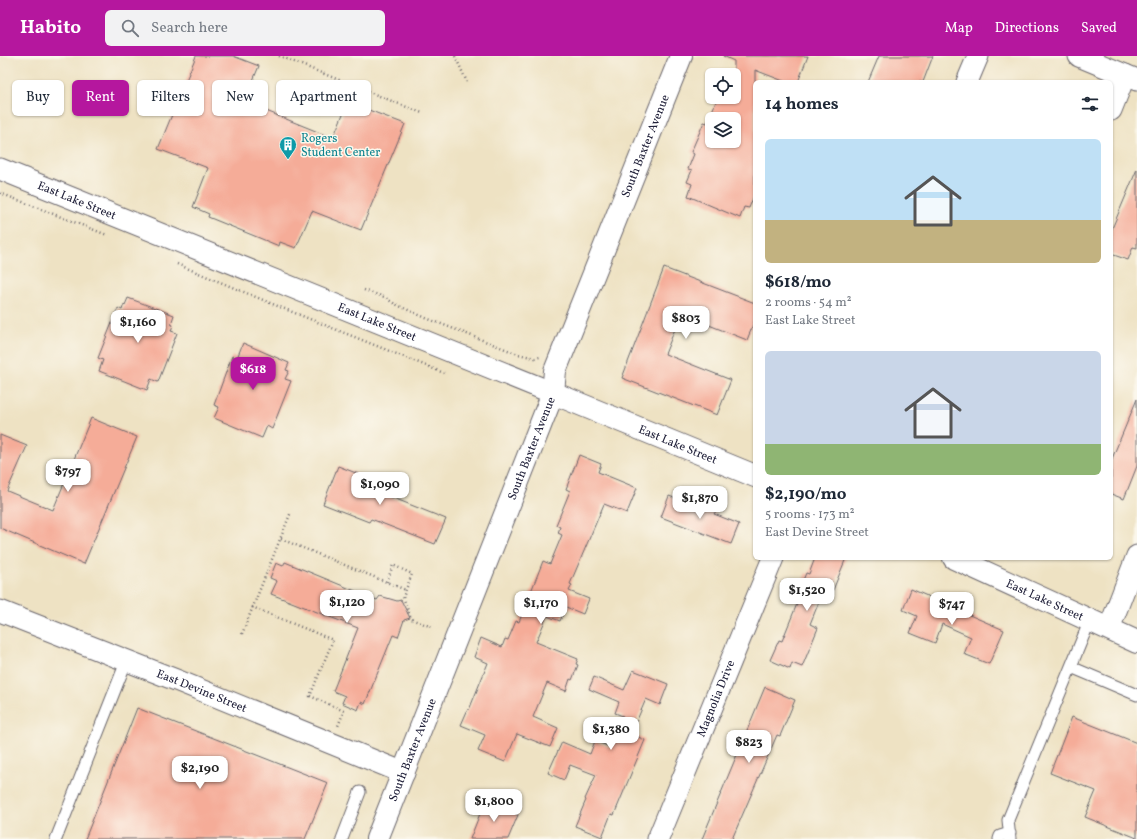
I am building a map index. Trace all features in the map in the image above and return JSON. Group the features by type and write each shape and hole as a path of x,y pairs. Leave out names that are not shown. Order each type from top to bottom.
{"street":[{"name":"South Baxter Avenue","path":"377,839 554,393 555,371 681,56"},
{"path":"968,80 978,56"},
{"path":"1079,56 1131,77 1113,107"},
{"name":"East Lake Street","path":"0,169 753,475"},
{"path":"1099,625 1137,556"},
{"name":"Magnolia Drive","path":"658,839 772,560"},
{"name":"East Lake Street","path":"958,560 1137,642"},
{"name":"East Devine Street","path":"0,611 126,662 176,680 404,773"}],"lane":[{"path":"999,839 1000,836 1010,836 1008,820 1071,666 1099,625"},
{"path":"56,839 126,662"},
{"path":"1071,666 1137,695"},
{"path":"342,839 360,792"}],"path":[{"path":"279,56 422,113"},
{"path":"455,56 467,82"},
{"path":"0,193 107,235"},
{"path":"176,263 444,373"},
{"path":"364,290 384,297 395,304 420,315 518,354 535,358 544,353"},
{"path":"242,634 291,512"},
{"path":"281,539 406,590"},
{"path":"387,582 393,565 412,574 403,596 411,619 432,627"},
{"path":"252,607 333,640 310,696 344,711 331,743"}],"building":[{"name":"Rogers Student Center","path":"196,56 233,56 259,66 253,80 212,80 212,116 268,116 268,112 333,138 342,116 371,116 371,111 405,124 361,230 312,211 296,248 280,242 279,246 208,217 209,214 193,207 208,168 158,149 171,116 204,116 204,80 186,80"},
{"path":"723,56 808,56 799,80 781,80 755,70 755,80 753,80 753,198 749,208 744,207 740,218 688,196 692,184 687,182 692,170 688,169 694,154 691,152 704,122 705,148 741,148 741,112 712,112 715,104 741,104 741,68 734,68 734,61"},
{"path":"879,56 933,56 924,80 869,80"},
{"path":"1137,169 1137,248 1133,247 1128,260 1113,255 1113,226"},
{"path":"664,268 753,302 753,325 747,340 681,314 665,354 731,380 717,415 622,378"},
{"path":"128,298 174,315 171,324 173,325 171,331 177,333 158,382 151,379 147,390 99,371 103,360 98,358 118,308 122,310"},
{"path":"243,343 289,363 286,370 289,371 285,379 291,381 272,429 267,426 262,438 214,418 219,407 214,405 232,356 237,358"},
{"path":"1137,399 1137,466 1124,499 1113,495 1113,456"},
{"path":"91,418 137,437 84,564 0,528 0,435 27,446 7,491 53,510"},
{"path":"579,455 601,464 598,472 637,488 627,513 604,504 570,584 572,585 569,591 589,599 583,614 566,607 560,621 547,616 536,642 578,659 576,664 578,665 572,680 570,679 566,691 547,683 533,717 558,728 550,747 517,734 505,762 478,751 485,735 461,725 468,709 469,710 488,663 474,657 481,638 502,647 505,639 508,640 516,621 519,622 543,561 550,564 562,535 558,533 560,527 556,525 570,491 566,489"},
{"path":"338,466 384,484 381,493 446,519 435,544 371,519 369,522 323,504"},
{"path":"669,496 693,505 694,503 716,511 714,514 739,524 731,544 661,517"},
{"path":"814,560 845,560 833,590 825,587 810,624 818,628 802,667 792,663 790,669 770,660 779,640 782,641 801,594 798,592 806,573 809,574"},
{"path":"285,562 377,600 380,596 397,601 401,600 410,618 404,620 398,637 393,635 365,704 361,702 358,710 342,703 345,696 333,691 358,628 271,594 277,581 270,578 276,563 283,566"},
{"path":"911,589 941,602 940,605 966,615 967,614 1004,630 989,664 964,654 971,637 942,624 935,643 910,633 917,616 903,610"},
{"path":"633,670 668,684 660,705 646,699 631,734 645,740 614,815 611,814 602,837 575,826 596,775 570,765 564,780 548,773 562,742 590,754 595,741 610,747 623,716 615,713 619,702 589,689 594,677 624,690"},
{"path":"765,687 795,700 780,736 777,735 732,839 702,839"},
{"path":"137,708 328,783 305,839 85,839"},
{"path":"1072,717 1137,743 1137,838 1085,817 1096,791 1050,773"},
{"path":"485,801 518,815 508,839 470,839"}],"place":[{"name":"Rogers Student Center","path":"288,160"}]}
